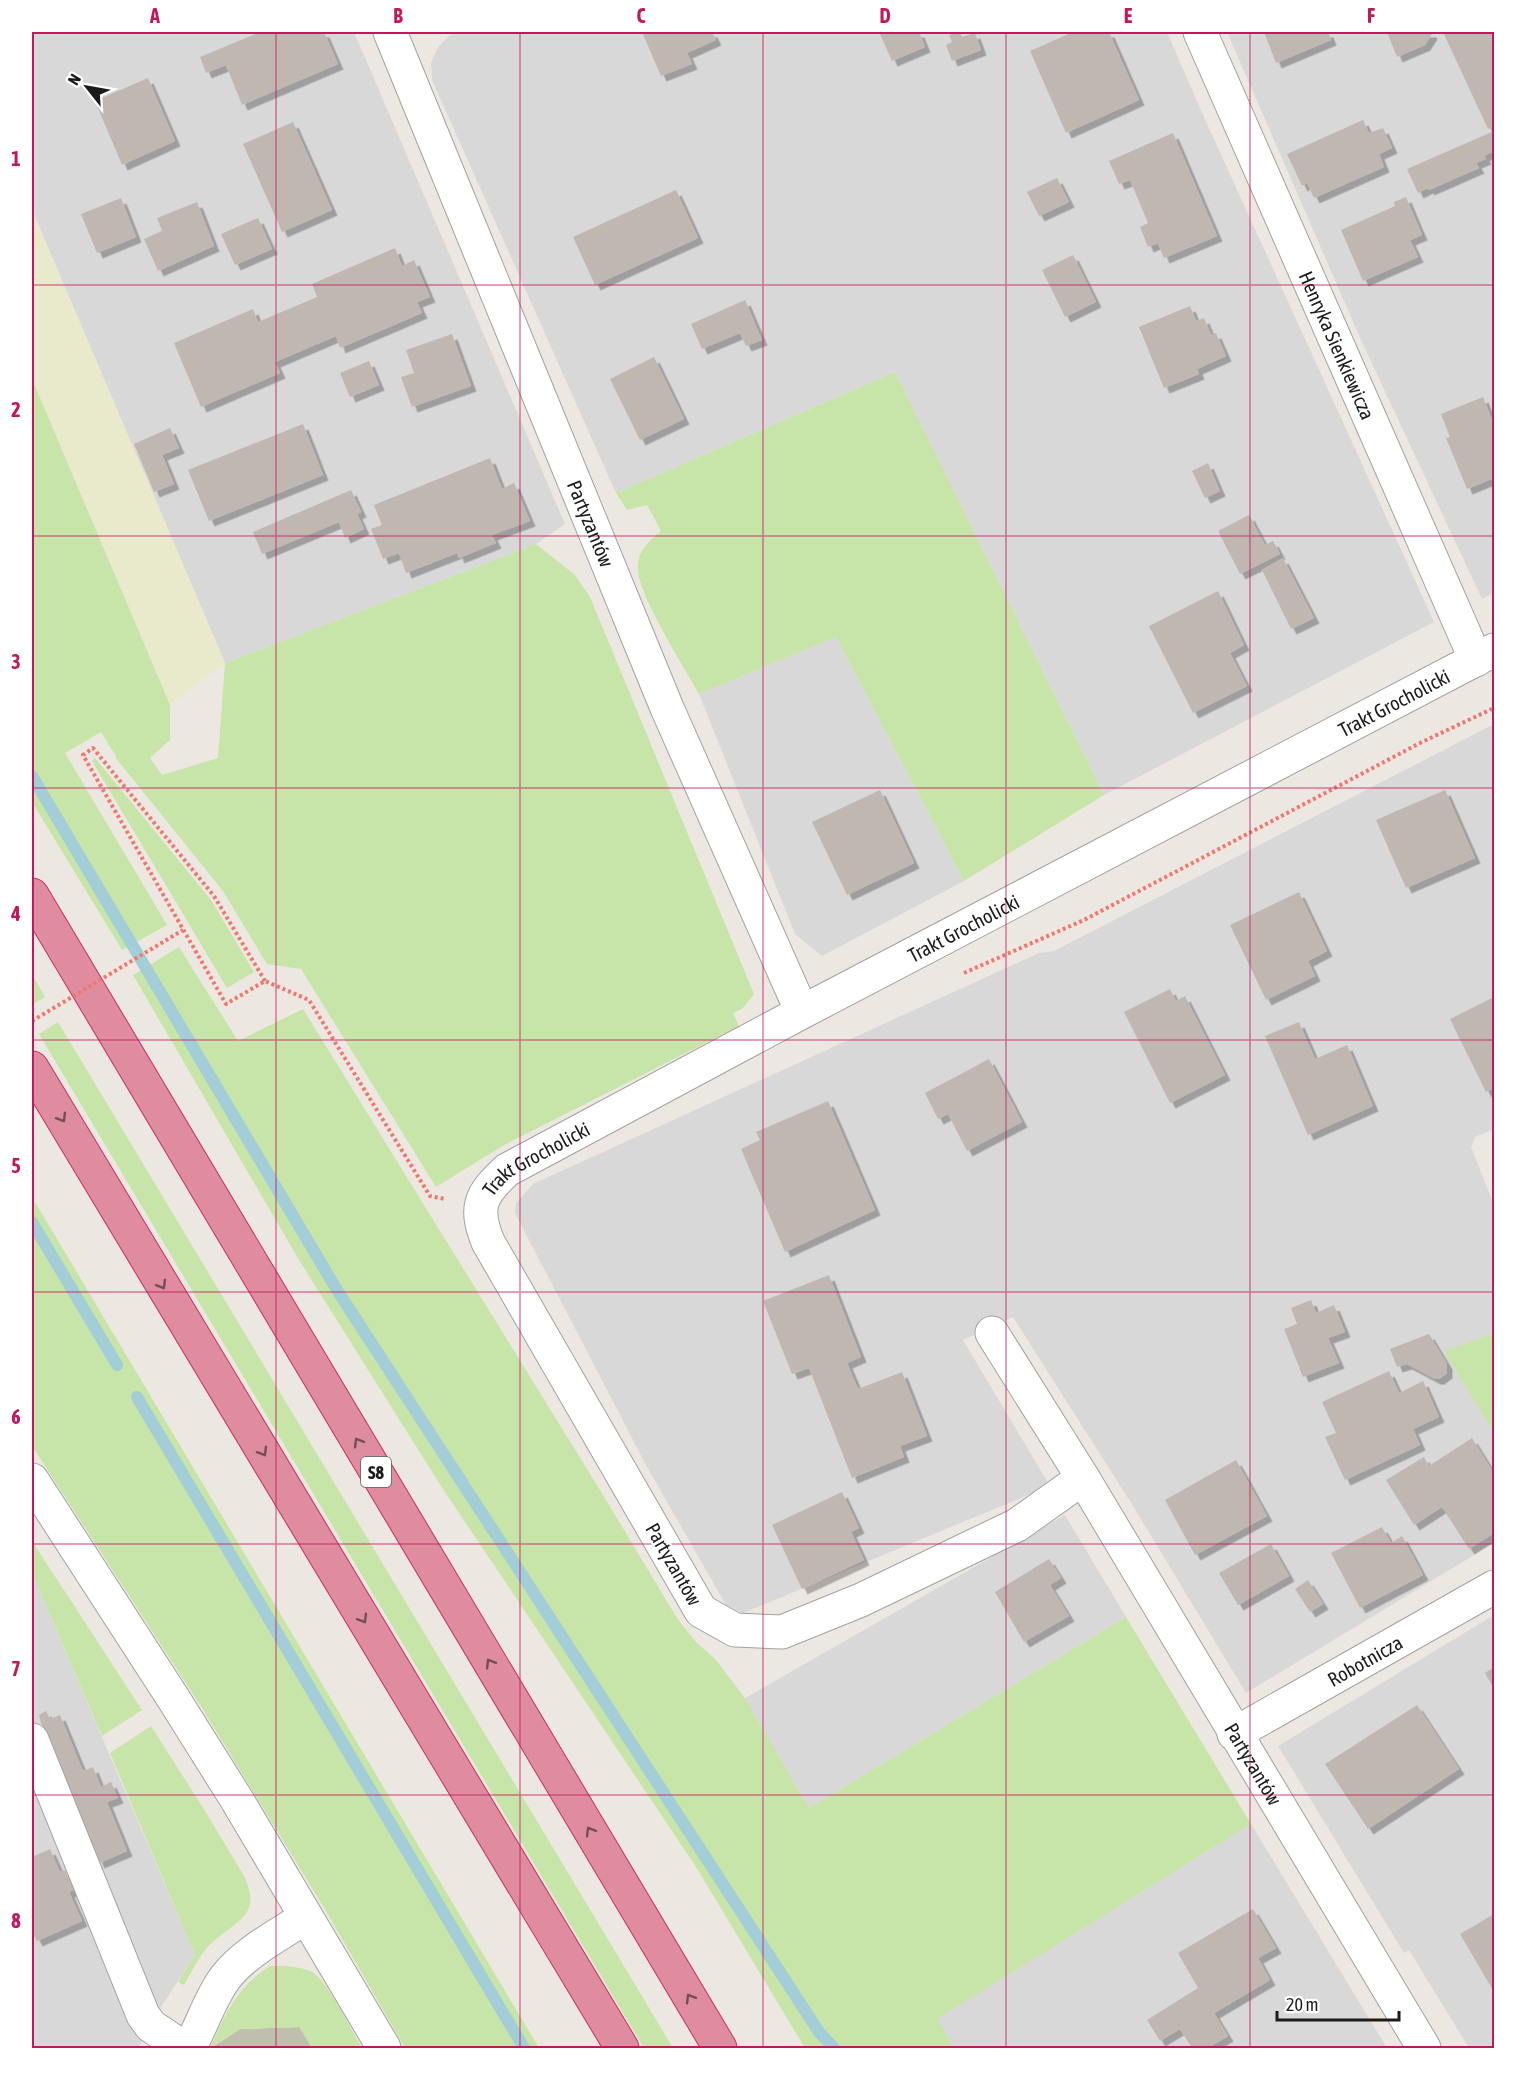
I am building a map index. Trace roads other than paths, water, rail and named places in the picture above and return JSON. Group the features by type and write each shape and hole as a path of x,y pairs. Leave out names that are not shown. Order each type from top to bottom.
{"highway":[{"name":"S8","path":"32,895 720,2049"},
{"path":"32,1068 622,2049"}],"street":[{"name":"Partyzantów","path":"390,32 667,708 802,1012"},
{"name":"Henryka Sienkiewicza","path":"1200,32 1485,655"},
{"name":"Trakt Grocholicki","path":"488,1242 480,1221 481,1205 492,1184 507,1170 802,1012 1485,655"},
{"name":"Partyzantów","path":"488,1242 700,1611 735,1630 782,1632 861,1600 1017,1525 1083,1478"},
{"name":"Partyzantów","path":"992,1333 1083,1478 1424,2049"},
{"path":"32,1480 173,1698 384,2049"},
{"name":"Robotnicza","path":"1234,1734 1494,1587"},
{"path":"32,1740 143,2015 151,2026 184,2049"},
{"path":"189,2049 214,1995 230,1971 306,1917"}],"waterway":[{"path":"32,776 337,1290 819,2032 834,2048"},
{"path":"32,1222 117,1365"},
{"path":"137,1397 524,2048"}]}
